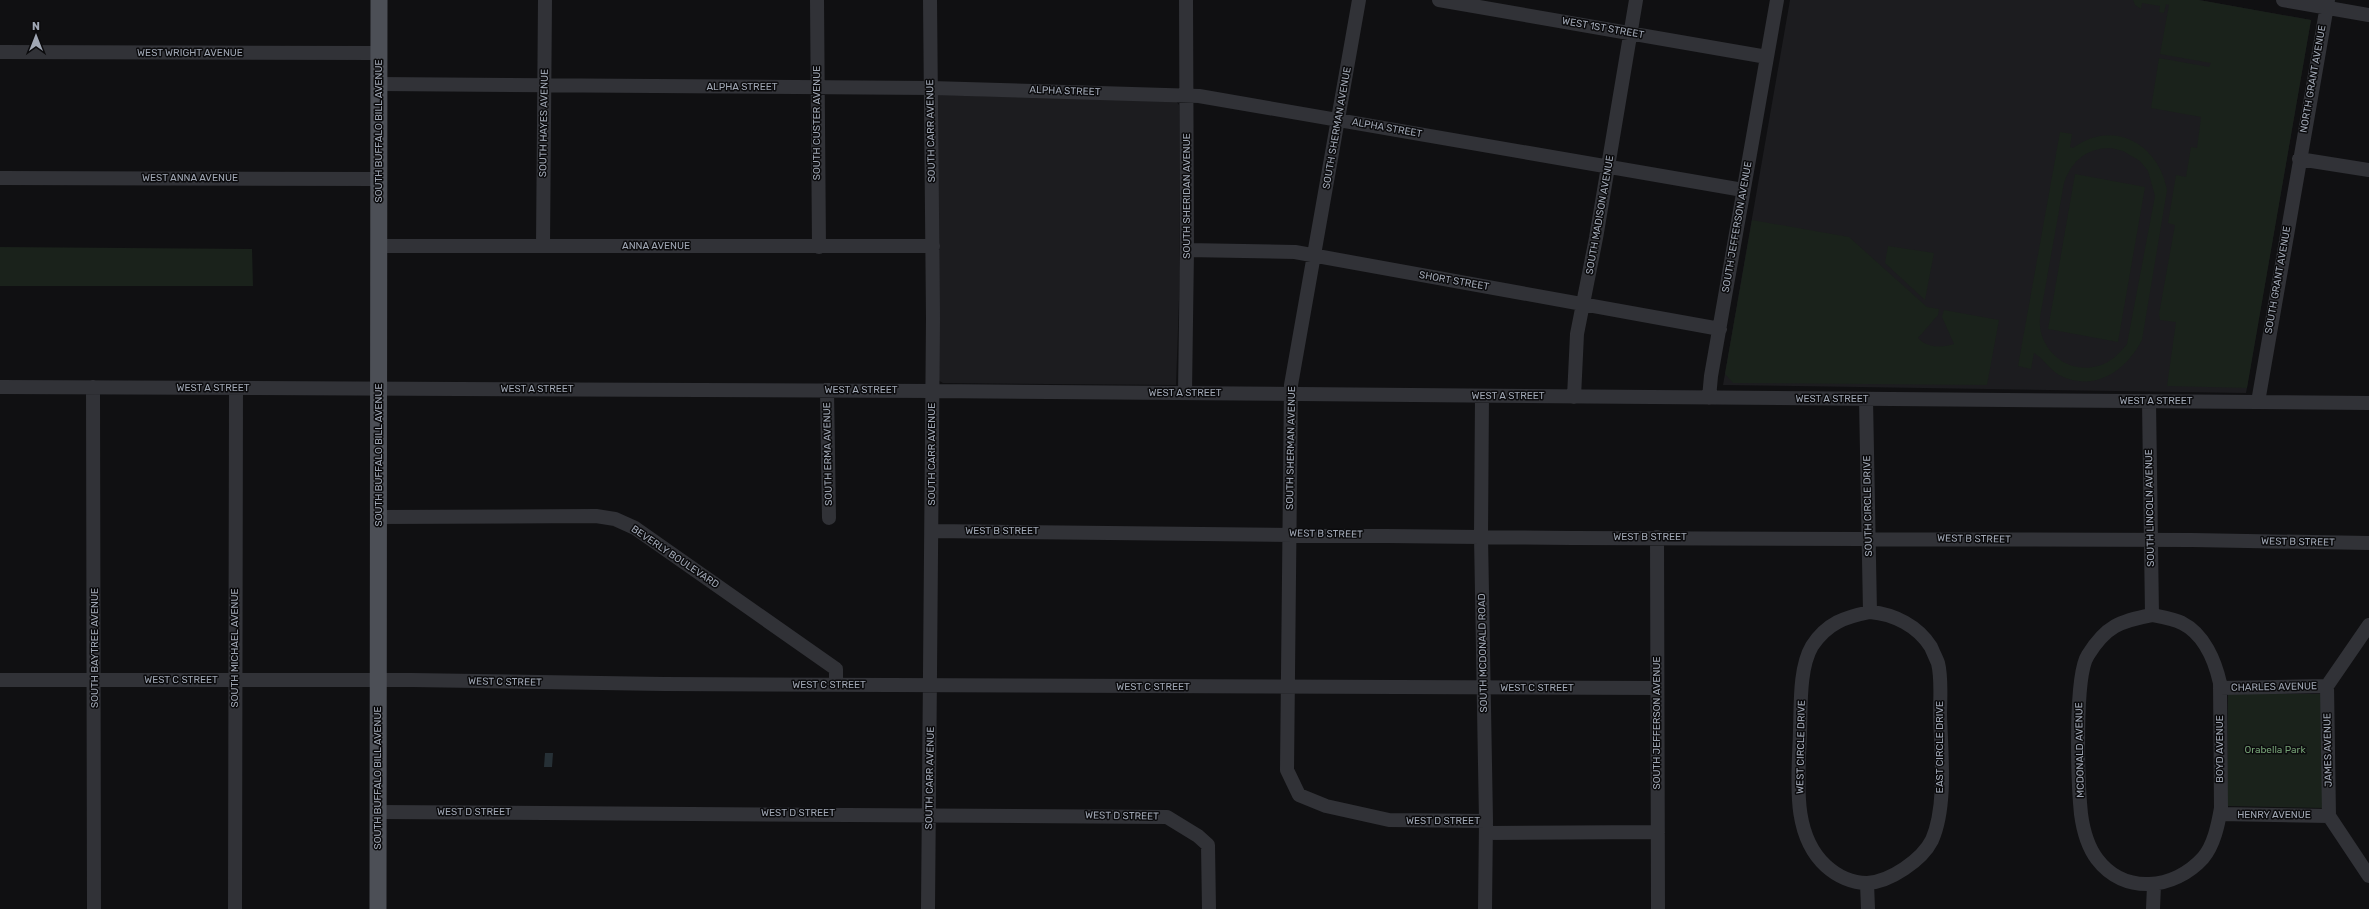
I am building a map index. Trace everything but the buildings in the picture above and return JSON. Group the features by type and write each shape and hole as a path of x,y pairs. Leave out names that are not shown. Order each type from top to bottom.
{"main road":[{"name":"SOUTH BUFFALO BILL AVENUE","path":"378,909 379,0"}],"street":[{"name":"SOUTH HAYES AVENUE","path":"543,245 545,0"},
{"name":"SOUTH CUSTER AVENUE","path":"817,0 819,247"},
{"name":"SOUTH CARR AVENUE","path":"928,909 931,685 933,246 930,0"},
{"name":"SOUTH SHERIDAN AVENUE","path":"1185,393 1188,250 1186,0"},
{"name":"SOUTH SHERMAN AVENUE","path":"1306,798 1298,795 1287,770 1291,394 1359,0"},
{"name":"WEST 1ST STREET","path":"1439,0 1767,57"},
{"name":"SOUTH MADISON AVENUE","path":"1574,397 1577,334 1584,304 1636,0"},
{"name":"SOUTH JEFFERSON AVENUE","path":"1709,398 1711,376 1777,0"},
{"path":"2283,0 2327,4 2369,15"},
{"name":"NORTH GRANT AVENUE","path":"2299,158 2327,4"},
{"name":"WEST WRIGHT AVENUE","path":"0,52 379,53"},
{"name":"ALPHA STREET","path":"379,84 931,88 1186,96 1339,120 1744,190"},
{"path":"2299,158 2369,170"},
{"name":"SOUTH GRANT AVENUE","path":"2258,402 2299,158"},
{"name":"WEST ANNA AVENUE","path":"0,178 379,179"},
{"name":"ANNA AVENUE","path":"379,246 933,246"},
{"name":"SHORT STREET","path":"1188,250 1295,252 1720,329"},
{"name":"WEST A STREET","path":"0,387 827,390 1866,400 2369,403"},
{"name":"SOUTH BAYTREE AVENUE","path":"93,387 95,680 94,909"},
{"name":"SOUTH MICHAEL AVENUE","path":"235,909 236,388"},
{"name":"SOUTH ERMA AVENUE","path":"827,390 829,518"},
{"name":"SOUTH MCDONALD ROAD","path":"1482,396 1481,536 1486,827 1485,909"},
{"name":"SOUTH CIRCLE DRIVE","path":"1866,400 1870,612"},
{"name":"SOUTH LINCOLN AVENUE","path":"2149,401 2152,615"},
{"name":"BEVERLY BOULEVARD","path":"379,517 596,516 615,519 635,528 836,669 836,685"},
{"name":"WEST B STREET","path":"932,531 2369,543"},
{"name":"SOUTH JEFFERSON AVENUE","path":"1657,537 1658,909"},
{"name":"WEST CIRCLE DRIVE","path":"1867,883 1848,880 1833,872 1818,859 1809,846 1800,809 1800,760 1802,684 1812,647 1826,628 1846,617 1870,612"},
{"name":"EAST CIRCLE DRIVE","path":"1867,883 1883,880 1920,857 1931,841 1938,821 1941,755 1940,680 1938,663 1931,648 1924,638 1911,626 1884,614 1870,612"},
{"name":"BOYD AVENUE","path":"2152,615 2183,623 2197,635 2216,668 2220,688 2220,814 2212,843 2203,858 2173,879 2154,885"},
{"name":"MCDONALD AVENUE","path":"2152,615 2123,620 2111,628 2087,655 2079,686 2079,739 2081,814 2088,844 2098,860 2117,876 2139,884 2154,885"},
{"path":"2327,686 2369,625"},
{"name":"WEST C STREET","path":"0,680 379,680 836,685 1484,689 1657,688"},
{"name":"CHARLES AVENUE","path":"2220,688 2327,686"},
{"name":"JAMES AVENUE","path":"2327,686 2329,816"},
{"name":"WEST D STREET","path":"1306,798 1326,806 1389,820 1486,827 1658,832"},
{"name":"WEST D STREET","path":"378,812 930,814 1167,817 1198,836 1208,845 1209,909"},
{"name":"HENRY AVENUE","path":"2220,814 2329,816"},
{"path":"2329,816 2369,876"},
{"path":"1867,883 1868,909"},
{"path":"2153,909 2154,885"}],"shaded area":[{"path":"1790,0 2199,0 2311,20 2246,393 1723,385"},
{"path":"938,95 1176,101 1179,105 1180,272 1176,385 943,383 938,380 935,97"},
{"path":"545,753 553,753 552,767 544,767"}],"green space":[{"path":"2133,0 2199,0 2311,20 2247,388 2167,386 2176,322 2160,320 2159,314 2175,225 2168,223 2176,175 2186,177 2191,147 2197,148 2201,117 2151,108 2159,58 2209,67 2211,63 2160,54 2169,5 2166,4 2164,13 2159,12 2160,6 2142,3 2141,9 2135,5"},
{"path":"2060,132 2072,134 2070,147 2073,148 2088,139 2103,135 2118,136 2132,140 2155,160 2162,174 2167,190 2142,340 2127,361 2118,369 2108,376 2096,380 2072,380 2059,375 2034,353 2031,369 2018,366","holes":["2111,148 2123,151 2140,161 2148,171 2155,196 2127,344 2114,358 2102,365 2086,368 2075,366 2065,363 2056,356 2043,339 2040,328 2040,317 2064,183 2071,168 2088,153 2095,150"]},
{"path":"2075,174 2145,187 2118,342 2048,329"},
{"path":"1752,220 1849,237 1927,307 1939,309 1938,315 1918,338 1926,344 1945,346 1954,344 1942,317 1944,310 1999,320 1987,385 1733,383 1725,374"},
{"path":"1888,246 1934,253 1925,300 1885,263"},
{"path":"0,247 252,249 253,286 0,286"},
{"name":"Orabella Park","path":"2228,694 2323,694 2323,808 2227,806"}]}
